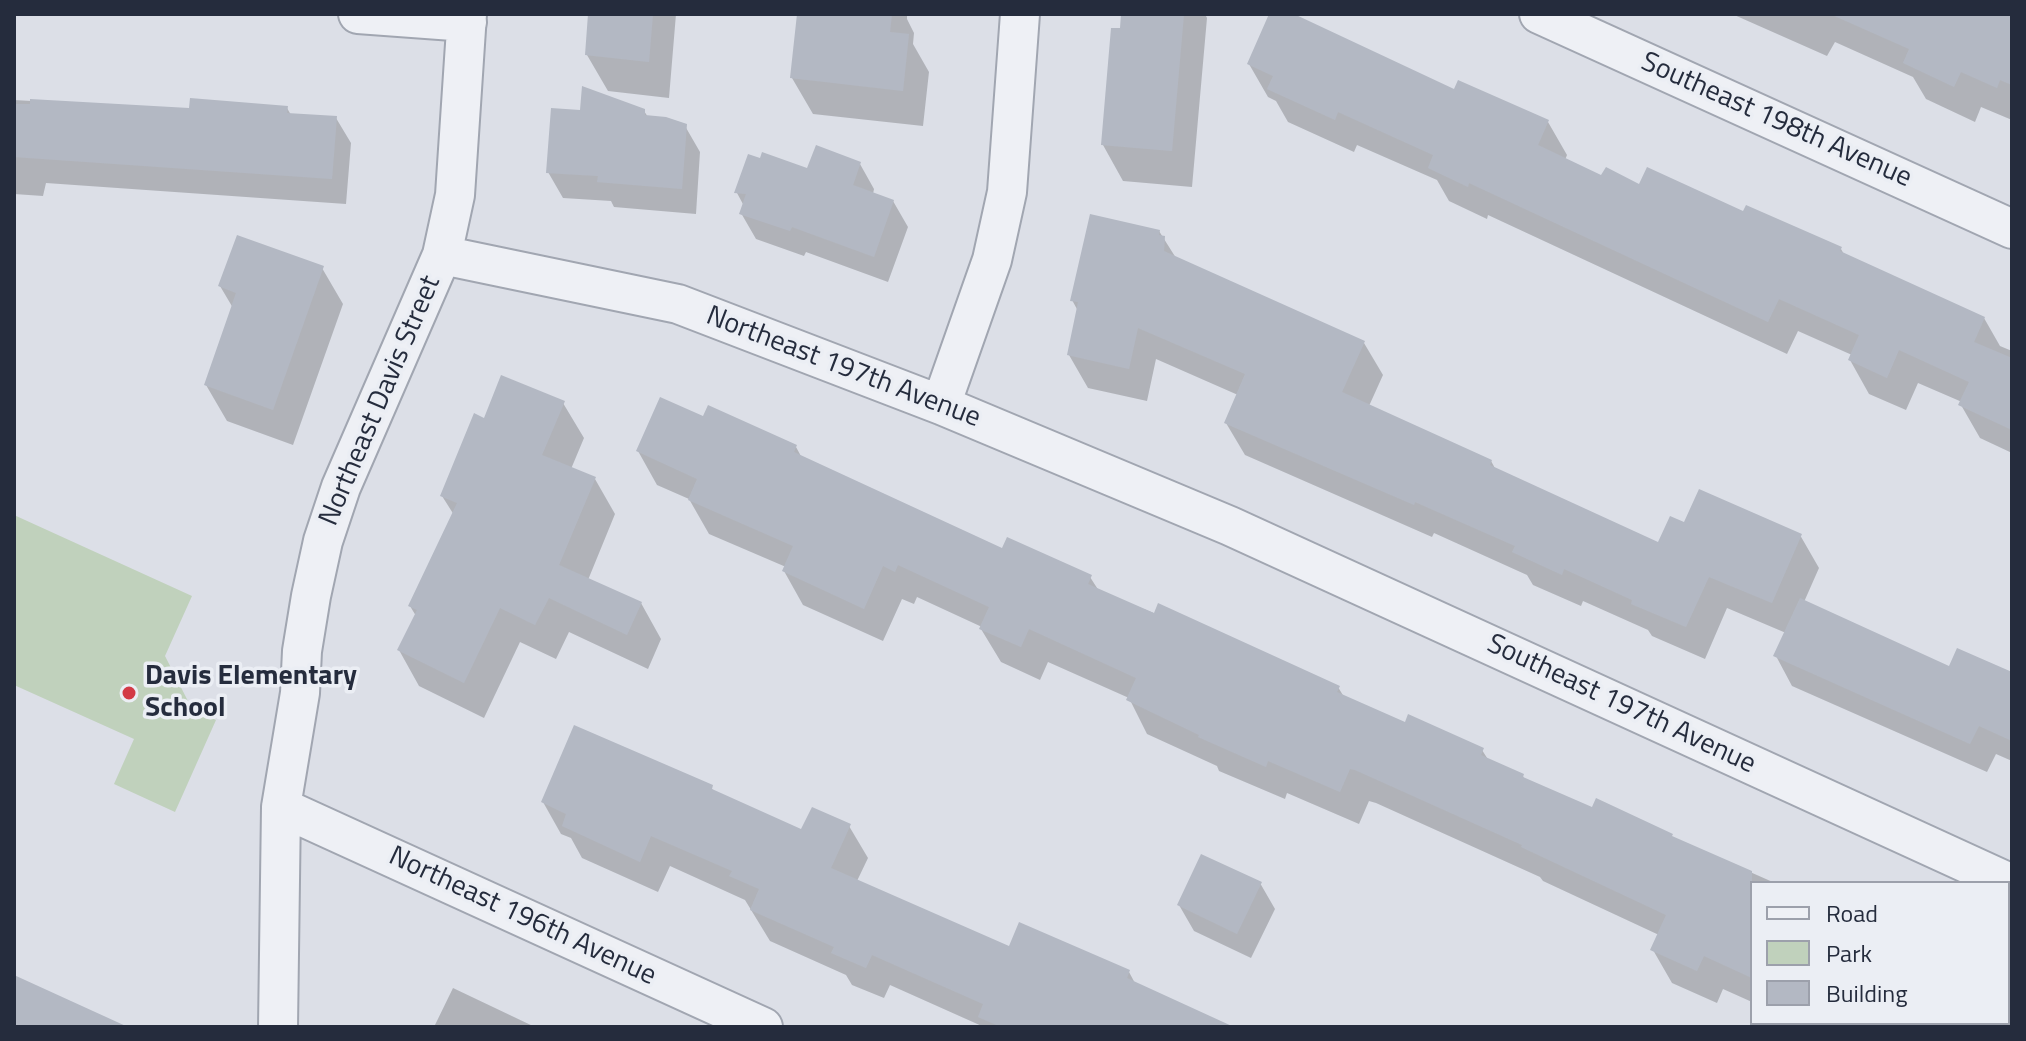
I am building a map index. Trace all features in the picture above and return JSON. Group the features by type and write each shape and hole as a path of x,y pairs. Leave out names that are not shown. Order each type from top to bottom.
{"street":[{"path":"358,14 467,18"},
{"path":"941,405 992,260 1007,192 1020,14"},
{"name":"Southeast 198th Avenue","path":"1539,14 2012,229"},
{"name":"Northeast Davis Street","path":"278,1027 281,807 300,693 302,651 311,596 323,541 341,487 442,255 455,195 467,18"},
{"name":"Northeast 197th Avenue","path":"442,255 678,304 941,405 1230,526"},
{"name":"Southeast 197th Avenue","path":"1230,526 2005,881"},
{"name":"Northeast 196th Avenue","path":"281,807 763,1027"}],"green space":[{"path":"14,515 192,596 165,656 192,709 216,720 175,812 114,784 134,739 14,685"}],"building":[{"path":"588,14 653,14 649,62 585,55"},
{"path":"797,14 892,14 890,32 909,34 903,91 790,78"},
{"path":"1121,14 1184,14 1172,151 1101,145 1111,28 1120,28"},
{"path":"1269,14 1294,14 1454,89 1458,80 1549,120 1538,145 1601,175 1606,167 1639,184 1647,167 1743,211 1746,205 1842,247 1840,251 1985,317 1974,342 2012,358 2012,430 1958,405 1969,382 1899,350 1887,378 1848,360 1859,335 1779,299 1768,322 1469,183 1468,187 1428,168 1433,155 1338,112 1335,120 1267,89 1273,76 1247,64"},
{"path":"1830,14 2012,14 2012,85 2000,80 1997,88 1961,72 1954,87 1903,63 1909,49"},
{"path":"582,86 645,109 645,115 666,117 687,124 682,189 597,182 598,176 546,173 551,108 580,110"},
{"path":"190,98 288,106 287,113 337,116 332,179 14,157 14,104 30,104 30,99 189,108"},
{"path":"816,145 861,162 853,185 894,200 874,257 792,227 790,231 739,214 746,194 734,193 748,154 760,158 762,152 807,168"},
{"path":"1090,214 1160,230 1159,235 1165,236 1164,251 1365,341 1342,392 1492,460 1490,465 1658,542 1670,516 1684,522 1699,489 1802,534 1772,603 1709,577 1686,627 1631,604 1632,600 1564,569 1562,575 1512,552 1515,546 1224,423 1245,374 1138,328 1129,369 1067,355 1078,302 1070,301"},
{"path":"237,235 324,266 273,410 204,385 236,293 218,286"},
{"path":"501,375 565,401 542,455 596,477 559,565 642,602 627,635 549,598 535,625 500,608 464,683 397,650 417,610 408,606 457,503 440,496 474,413 484,418"},
{"path":"660,397 703,416 708,405 797,445 794,452 1002,548 1007,537 1092,575 1088,584 1154,613 1158,603 1340,686 1337,692 1405,722 1408,714 1484,748 1481,755 1524,774 1523,777 1592,807 1596,798 1752,871 1750,977 1704,956 1697,971 1650,950 1666,915 1522,845 1355,770 1350,769 1340,792 1268,761 1266,767 1198,737 1126,700 1136,678 1029,629 1021,647 979,629 989,607 898,565 895,572 883,566 864,609 782,571 793,546 688,500 697,479 636,451"},
{"path":"1800,598 1949,666 1957,648 2012,672 2012,741 1979,726 1970,744 1773,656"},
{"path":"574,725 713,785 712,789 801,829 812,807 851,824 831,868 1009,946 1019,922 1130,970 1127,978 1234,1027 1001,1027 978,1017 983,1004 872,955 866,968 831,953 834,947 750,910 759,889 729,876 732,871 651,836 640,862 562,826 566,814 541,802"},
{"path":"1201,854 1262,882 1237,934 1177,905"},
{"path":"14,975 128,1027 14,1027"}],"place":[{"name":"Davis Elementary School","path":"129,693"}]}
